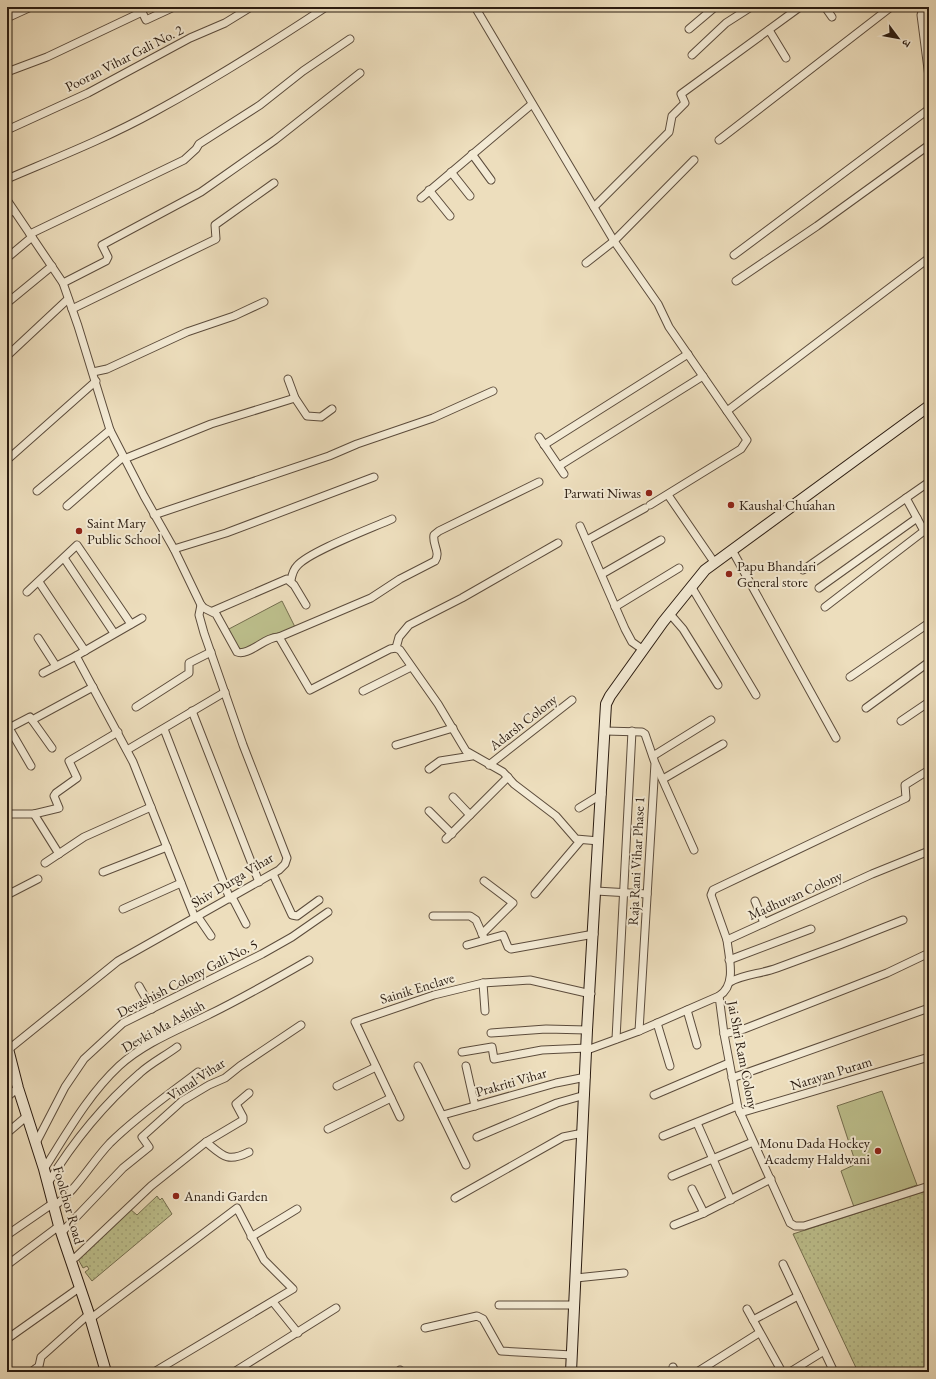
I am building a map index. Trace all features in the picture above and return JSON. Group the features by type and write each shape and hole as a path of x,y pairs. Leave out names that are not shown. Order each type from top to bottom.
{"street":[{"path":"7,18 31,7"},
{"path":"7,72 47,58 142,12 146,20 174,7"},
{"name":"Pooran Vihar Gali No. 2","path":"7,130 88,93 190,38 225,23 251,7"},
{"path":"7,179 107,135 154,112 271,43 326,7"},
{"path":"475,7 614,241 658,304 669,327 747,440 745,445 668,495 587,540"},
{"path":"689,29 715,7"},
{"path":"692,55 726,23 751,7"},
{"path":"594,207 669,132 672,116 685,103 681,94 769,30 792,10 800,7"},
{"path":"825,7 832,17"},
{"path":"720,140 891,7"},
{"path":"928,7 922,12 922,15 929,77"},
{"path":"769,30 786,58"},
{"path":"7,258 31,236 184,160 196,150 199,144 260,105 303,71 350,39"},
{"path":"63,283 106,261 108,257 102,245 201,192 275,140 360,73"},
{"path":"421,198 532,104"},
{"path":"734,255 929,109"},
{"path":"736,281 817,226 929,145"},
{"path":"472,154 491,180"},
{"path":"586,263 614,241 694,160"},
{"path":"451,172 470,196"},
{"path":"72,309 216,240 215,225 274,182"},
{"path":"429,190 450,216"},
{"path":"7,200 63,283 96,381 110,430 123,458 174,549 201,605 216,614 234,648 240,653 244,653 266,641 279,637 371,598 435,561 438,557 438,552 433,540 434,535 439,531 539,482"},
{"path":"7,215 14,210"},
{"path":"727,410 929,258"},
{"path":"7,304 52,266"},
{"path":"7,356 68,299"},
{"path":"93,372 108,369 187,332 234,316 264,302"},
{"path":"544,445 688,354"},
{"path":"559,466 703,376"},
{"path":"288,379 295,398 307,416 320,417 332,409"},
{"path":"7,460 96,381"},
{"path":"154,515 329,456 357,444 433,418 493,391"},
{"path":"67,506 123,458 211,424 295,398"},
{"path":"571,1372 587,1030 591,994 606,704 640,647 670,614 691,586 714,562 929,406"},
{"path":"37,491 110,430"},
{"path":"539,436 564,474"},
{"path":"174,549 226,533 374,477"},
{"path":"803,570 929,483"},
{"path":"668,495 714,562"},
{"path":"825,607 924,531 906,498"},
{"path":"819,588 917,518"},
{"path":"291,580 299,563 323,550 392,520"},
{"path":"580,526 632,642 640,647"},
{"path":"602,574 661,540"},
{"path":"396,648 400,637 409,625 462,598 558,543"},
{"path":"26,592 39,582 77,545 131,624"},
{"path":"732,550 836,738"},
{"path":"64,558 114,633"},
{"path":"615,607 679,568"},
{"path":"213,611 281,581 287,579 291,580"},
{"path":"291,580 306,606"},
{"path":"39,582 85,651"},
{"path":"691,586 756,695"},
{"name":"Shiv Durga Vihar","path":"8,1047 118,961 273,874 285,864 286,858 243,745 199,615 201,605"},
{"path":"670,614 683,629 718,685"},
{"path":"43,673 142,618"},
{"path":"850,677 929,623"},
{"path":"279,637 310,690 390,649 396,648 400,650 429,690 466,751 508,777 552,813 573,836 581,840 599,841"},
{"path":"38,638 56,666"},
{"path":"136,707 189,673 189,663 211,652"},
{"path":"76,656 127,750 196,917 211,936"},
{"path":"866,708 929,662"},
{"path":"363,691 411,667"},
{"path":"32,720 93,687"},
{"path":"127,750 226,692"},
{"name":"Adarsh Colony","path":"490,765 572,700"},
{"path":"901,721 929,702"},
{"path":"192,711 259,882"},
{"path":"31,766 8,729 30,717 52,748"},
{"path":"694,850 654,760 711,720"},
{"path":"396,745 453,728"},
{"path":"164,729 231,898 246,924"},
{"path":"605,731 632,731 625,892 616,1039"},
{"name":"Raja Rani Vihar Phase 1","path":"632,731 645,734 654,760 639,1031"},
{"path":"7,814 34,814 60,808 54,796 76,779 77,776 69,761 118,732"},
{"path":"663,780 723,744"},
{"path":"429,769 440,761 472,756"},
{"path":"719,996 726,991 730,982 730,960 727,940 711,895 713,890 906,798 905,785 929,770"},
{"path":"429,811 449,837 508,777"},
{"path":"579,808 602,794"},
{"path":"453,797 470,815"},
{"path":"45,863 84,837 151,807"},
{"path":"34,814 59,854"},
{"path":"535,894 581,840"},
{"path":"103,872 167,847"},
{"name":"Madhuvan Colony","path":"727,940 929,851"},
{"path":"273,874 292,915 297,916 319,900"},
{"path":"7,895 38,879"},
{"path":"484,881 513,903 484,937"},
{"path":"123,909 181,883"},
{"path":"596,892 647,894"},
{"path":"755,901 764,923"},
{"name":"Devashish Colony Gali No. 5","path":"36,1143 65,1086 84,1059 123,1023 262,954 292,937 328,912"},
{"path":"433,916 470,916 476,920 484,937"},
{"path":"730,982 737,978 766,972 847,943 903,920"},
{"path":"730,960 811,930"},
{"path":"467,944 484,937 503,935 510,949 594,934"},
{"path":"724,1034 744,1029 887,973 929,952"},
{"name":"Devki Ma Ashish","path":"44,1169 82,1109 120,1066 143,1049 167,1035 209,1015 309,960"},
{"name":"Sainik Enclave","path":"400,1116 355,1022 434,995 483,983 530,980 591,994"},
{"path":"483,983 485,1011"},
{"path":"139,986 152,1009"},
{"name":"Jai Shri Ram Colony","path":"462,1052 492,1047 494,1059 542,1050 587,1049 639,1031 719,996 724,1034 739,1110 790,1222 795,1226 804,1226 929,1186"},
{"path":"732,1078 929,1008"},
{"path":"687,1010 697,1045"},
{"path":"657,1023 670,1066"},
{"name":"Vimal Vihar","path":"60,1229 123,1168 150,1147 142,1137 182,1101 209,1085 225,1078 240,1066 301,1026"},
{"path":"491,1033 546,1028 587,1030"},
{"name":"Foolchor Road","path":"8,1047 18,1088 44,1169 60,1229 79,1288 90,1316 106,1372"},
{"path":"48,1183 86,1127 117,1094 141,1072 177,1047"},
{"name":"Narayan Puram","path":"663,1136 697,1123 739,1110 929,1057"},
{"path":"654,1095 730,1063"},
{"path":"418,1066 466,1165"},
{"path":"466,1066 475,1106"},
{"path":"337,1086 376,1067"},
{"path":"7,1235 66,1198 110,1144 149,1109 198,1072"},
{"name":"Prakriti Vihar","path":"443,1115 556,1083 586,1077"},
{"path":"7,1097 18,1088"},
{"path":"70,1260 76,1257 151,1186 206,1142 243,1120 243,1117 236,1104 249,1093"},
{"path":"477,1138 558,1103 585,1095"},
{"path":"328,1129 391,1098"},
{"path":"7,1133 28,1116"},
{"path":"697,1123 731,1200"},
{"path":"455,1198 563,1137 583,1133"},
{"path":"206,1142 225,1156 233,1159 249,1152"},
{"path":"672,1176 753,1142"},
{"path":"674,1225 704,1213 771,1180"},
{"path":"692,1189 704,1213"},
{"path":"31,1372 39,1366 41,1357 90,1316 237,1208 264,1260 292,1289 273,1302 154,1372"},
{"path":"251,1237 297,1209"},
{"path":"7,1265 60,1229"},
{"path":"783,1264 834,1372"},
{"path":"576,1278 624,1273"},
{"path":"7,1339 79,1288"},
{"path":"752,1320 798,1296"},
{"path":"273,1302 298,1333"},
{"path":"499,1304 574,1305"},
{"path":"234,1372 336,1308"},
{"path":"747,1309 759,1334 782,1372"},
{"path":"425,1328 477,1316 483,1319 501,1351 572,1355"},
{"path":"697,1372 759,1334"},
{"path":"790,1372 824,1351"}],"green space":[{"path":"282,601 295,627 283,634 273,634 243,650 236,646 227,630"},
{"name":"Monu Dada Hockey Academy Haldwani","path":"882,1091 917,1185 854,1207 841,1171 856,1164 837,1106"},
{"path":"929,1190 929,1372 858,1372 793,1234"},
{"path":"157,1196 160,1200 162,1198 172,1214 92,1281 85,1272 89,1269 87,1266 83,1268 78,1259 130,1209 137,1215"}],"place":[{"name":"Parwati Niwas","path":"649,493"},
{"name":"Kaushal Chuahan","path":"731,505"},
{"name":"Saint Mary Public School","path":"79,531"},
{"name":"Papu Bhandari General store","path":"729,574"},
{"name":"Monu Dada Hockey Academy Haldwani","path":"878,1151"},
{"name":"Anandi Garden","path":"176,1196"}]}
